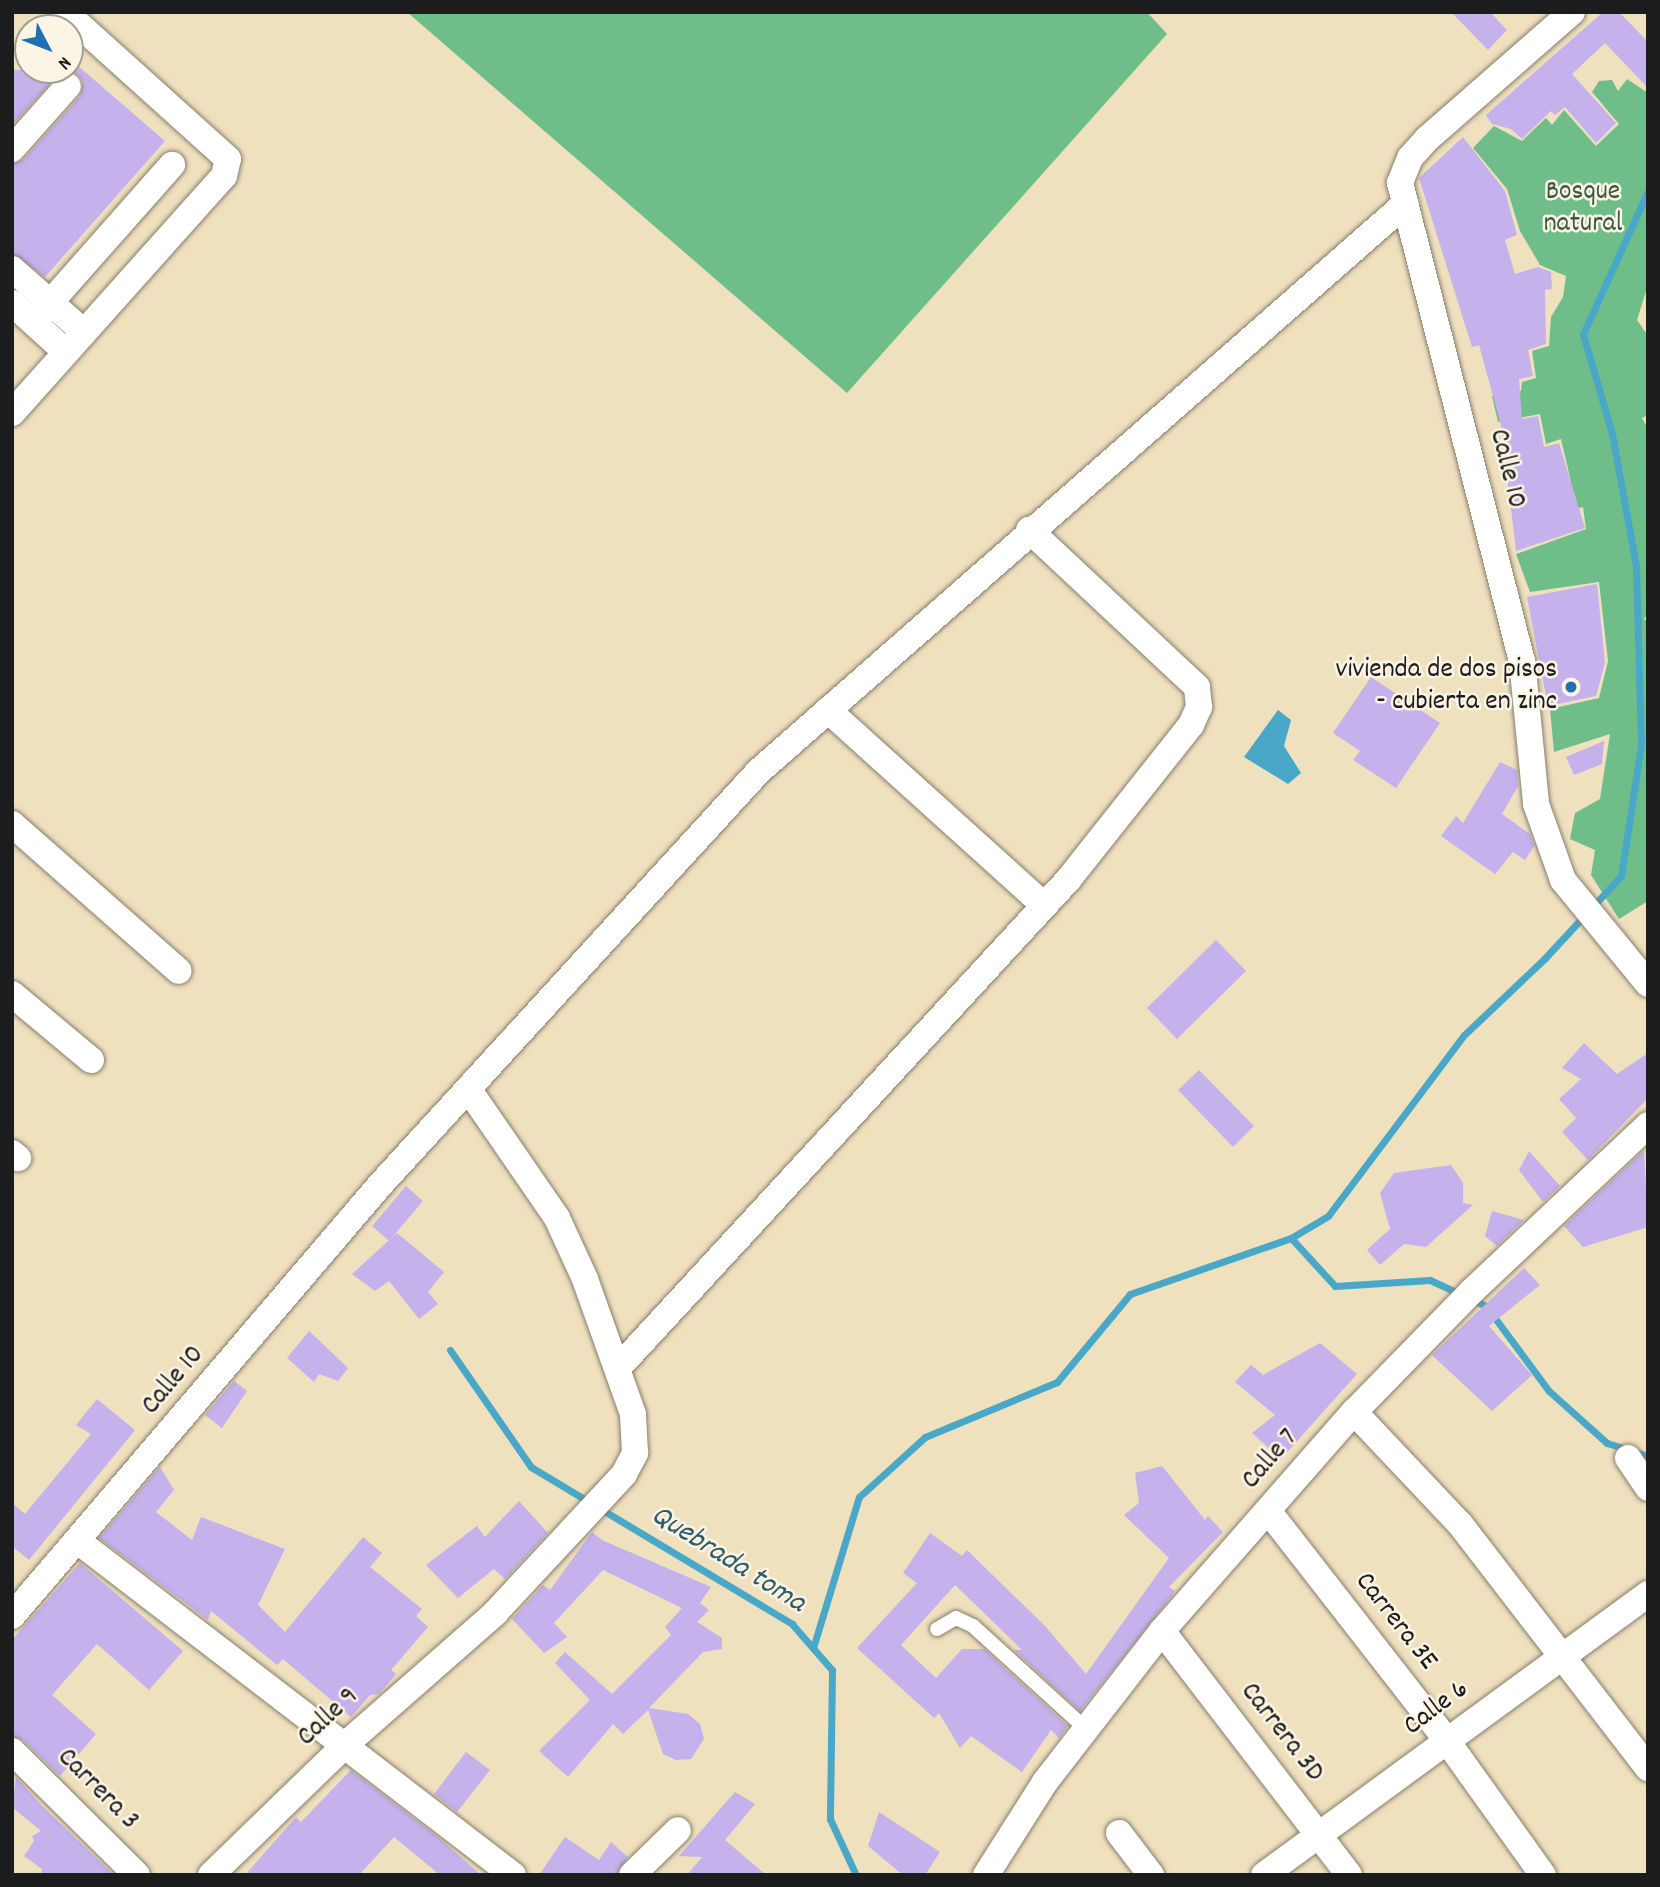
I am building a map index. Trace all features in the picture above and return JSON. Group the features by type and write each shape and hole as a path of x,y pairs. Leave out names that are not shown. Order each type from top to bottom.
{"street":[{"path":"12,413 224,176 228,159 65,12"},
{"name":"Calle 10","path":"1572,12 1410,158 1400,183 1522,660 1536,804 1563,880 1648,984"},
{"path":"12,149 68,86"},
{"path":"41,312 172,165"},
{"name":"Calle 10","path":"12,1616 79,1542 380,1185 750,781 1029,530 1405,204"},
{"path":"12,269 66,352"},
{"path":"12,303 41,312 84,332"},
{"path":"618,1368 1044,905 1191,725 1199,707 1197,687 1029,530"},
{"path":"828,710 1044,905"},
{"path":"13,825 179,971"},
{"path":"12,995 92,1060"},
{"name":"Calle 9","path":"211,1875 345,1745 495,1613 624,1474 635,1453 633,1414 618,1368 557,1218 469,1090"},
{"name":"Calle 7","path":"986,1875 1045,1782 1162,1631 1354,1412 1472,1291 1648,1125"},
{"path":"1354,1412 1460,1524 1648,1768"},
{"path":"1628,1458 1648,1488"},
{"name":"Carrera 3E","path":"1269,1512 1447,1741 1543,1875"},
{"path":"79,1542 513,1875"},
{"name":"Calle 6","path":"1265,1875 1648,1594"},
{"name":"Carrera 3D","path":"1162,1631 1349,1875"},
{"name":"Carrera 3","path":"12,1751 137,1875"},
{"path":"632,1875 678,1830"},
{"path":"1119,1833 1150,1875"}],"lane":[{"path":"937,1629 956,1618 973,1626 1086,1729"}],"green space":[{"path":"407,12 1147,12 1167,34 847,393"},
{"name":"Bosque natural","path":"1627,79 1648,93 1648,285 1637,320 1648,336 1648,415 1642,418 1648,429 1648,613 1644,619 1648,622 1648,901 1619,919 1591,875 1595,850 1570,839 1575,813 1600,799 1610,734 1554,752 1550,709 1599,698 1608,661 1599,582 1530,592 1516,554 1586,529 1583,507 1514,528 1571,482 1561,439 1546,444 1540,414 1498,422 1492,396 1521,391 1522,382 1536,378 1532,351 1549,346 1551,317 1563,297 1566,276 1540,265 1520,231 1507,189 1473,148 1494,126 1522,141 1546,118 1552,125 1564,110 1596,146 1619,124 1592,92 1599,81 1612,80 1618,91"}],"water":[{"path":"1278,710 1291,720 1284,746 1301,773 1288,784 1244,757"}],"building":[{"path":"1451,12 1490,12 1507,30 1488,50"},
{"path":"1603,12 1619,12 1648,42 1648,88 1605,43 1572,74 1616,123 1596,143 1565,107 1555,115 1551,111 1522,139 1511,129 1492,124 1486,115"},
{"path":"12,70 14,84 50,84 12,125"},
{"path":"84,71 165,141 45,277 12,254 12,164 24,159 80,96"},
{"path":"1463,137 1505,191 1517,235 1505,240 1515,274 1538,267 1551,272 1552,289 1545,290 1546,344 1528,350 1533,376 1519,379 1522,419 1538,416 1544,447 1559,443 1585,528 1516,551 1501,425 1479,345 1472,347 1419,178"},
{"path":"1597,584 1605,663 1596,696 1548,706 1527,597"},
{"path":"1371,677 1440,723 1396,788 1353,760 1360,751 1333,733"},
{"path":"1604,741 1602,764 1574,775 1566,757"},
{"path":"1500,762 1517,770 1518,786 1502,814 1530,834 1534,846 1525,860 1513,852 1495,874 1441,836 1456,816 1463,823"},
{"path":"1216,940 1246,971 1177,1039 1147,1008"},
{"path":"1584,1043 1617,1074 1648,1053 1648,1098 1588,1160 1562,1132 1576,1118 1559,1099 1581,1079 1562,1068"},
{"path":"1199,1070 1254,1126 1233,1147 1178,1090"},
{"path":"1644,1150 1648,1227 1583,1247 1564,1226"},
{"path":"1529,1151 1560,1186 1543,1202 1519,1170"},
{"path":"1451,1165 1463,1183 1463,1203 1473,1205 1426,1247 1404,1244 1380,1265 1367,1250 1390,1229 1380,1193 1394,1173"},
{"path":"406,1186 423,1201 389,1241 372,1226"},
{"path":"1492,1211 1524,1220 1497,1246 1485,1236"},
{"path":"397,1233 444,1272 428,1292 438,1304 419,1319 389,1281 375,1291 352,1274"},
{"path":"1524,1268 1540,1285 1489,1326 1532,1375 1492,1411 1432,1355"},
{"path":"309,1331 348,1368 338,1381 319,1374 314,1382 287,1358"},
{"path":"1320,1343 1357,1374 1281,1459 1252,1433 1275,1415 1235,1382 1251,1365 1263,1375"},
{"path":"234,1381 247,1391 222,1428 205,1415"},
{"path":"97,1399 135,1430 29,1560 12,1546 12,1503 25,1514 91,1434 76,1425"},
{"path":"1162,1466 1205,1520 1208,1516 1223,1532 1169,1587 1175,1591 1170,1598 1080,1711 1014,1650 1022,1650 955,1585 901,1645 936,1678 962,1649 984,1649 1068,1726 1059,1738 1051,1730 1022,1772 971,1736 960,1748 939,1713 934,1718 857,1648 917,1583 903,1573 930,1533 962,1556 967,1550 1045,1626 1086,1674 1169,1558 1124,1515 1139,1503 1135,1473"},
{"path":"160,1467 174,1490 156,1512 192,1540 201,1517 285,1549 258,1605 285,1632 363,1537 382,1553 370,1567 422,1609 416,1616 428,1627 391,1670 396,1674 379,1694 370,1695 351,1717 283,1659 277,1665 211,1611 208,1620 99,1538"},
{"path":"519,1501 548,1533 505,1579 494,1569 458,1598 426,1565 477,1526 485,1537"},
{"path":"592,1532 602,1540 711,1587 700,1603 709,1610 697,1622 722,1638 722,1649 703,1652 649,1708 688,1714 700,1724 704,1739 691,1759 676,1760 663,1754 648,1710 623,1734 613,1724 568,1777 539,1751 590,1700 555,1663 565,1652 612,1694 671,1635 665,1627 682,1608 603,1570 554,1623 567,1637 544,1653 512,1619 543,1585 550,1590"},
{"path":"80,1563 183,1651 149,1690 97,1644 52,1695 96,1734 60,1776 23,1740 12,1736 12,1640"},
{"path":"466,1752 490,1770 457,1812 434,1794"},
{"path":"351,1770 438,1837 481,1875 440,1875 394,1837 359,1875 245,1875 296,1817 301,1822"},
{"path":"16,1777 41,1805 114,1875 41,1875 42,1869 24,1856 34,1841 32,1836 41,1831 12,1807"},
{"path":"735,1792 755,1804 725,1840 766,1875 687,1875 702,1857 679,1856"},
{"path":"879,1812 940,1852 925,1875 903,1875 868,1846"},
{"path":"565,1837 599,1860 611,1842 628,1857 617,1875 539,1875"}],"waterway":[{"path":"813,1648 859,1497 925,1437 1057,1382 1130,1294 1291,1238 1328,1216 1464,1035 1545,958 1621,876 1641,745 1636,566 1612,434 1583,334 1648,191"},
{"path":"1291,1238 1335,1286 1430,1280 1462,1295"},
{"path":"1473,1300 1486,1306 1549,1391 1607,1443 1648,1456"},
{"name":"Quebrada toma","path":"450,1350 531,1467 792,1624 832,1670 830,1819 856,1875"}],"place":[{"name":"vivienda de dos pisos - cubierta en zinc","path":"1571,687"}]}
